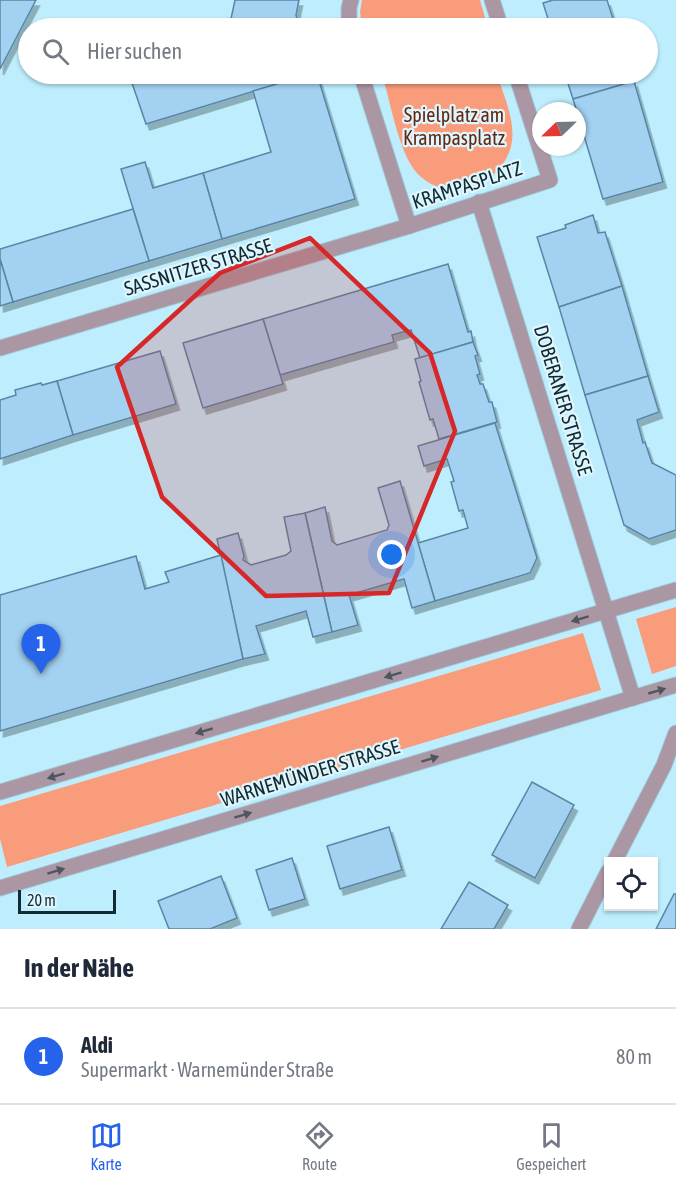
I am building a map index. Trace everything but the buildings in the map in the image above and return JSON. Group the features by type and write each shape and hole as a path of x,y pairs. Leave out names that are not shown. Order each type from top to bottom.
{"street":[{"path":"349,18 351,0"},
{"path":"492,0 498,18"},
{"name":"KRAMPASPLATZ","path":"364,84 409,226 550,180 519,84"},
{"name":"DOBERANER STRASSE","path":"479,202 606,611"},
{"name":"SASSNITZER STRASSE","path":"0,348 409,226"},
{"path":"0,792 676,590"},
{"path":"606,611 633,698"},
{"name":"WARNEMÜNDER STRASSE","path":"0,888 676,685"},
{"path":"616,857 664,765 676,733"},
{"path":"579,929 604,882"}],"highlighted area":[{"path":"310,238 430,353 455,431 389,593 266,596 162,497 117,367 220,273"}],"green space":[{"path":"362,0 480,0 485,18 361,18"},
{"name":"Spielplatz am Krampasplatz","path":"385,84 500,84 512,124 512,141 499,169 487,179 474,186 459,189 444,188 430,183 417,173 405,153"},
{"path":"676,607 676,666 652,674 636,619"},
{"path":"583,633 601,690 7,867 0,839 0,806"}],"place":[{"name":"Aldi","path":"41,674"}]}
